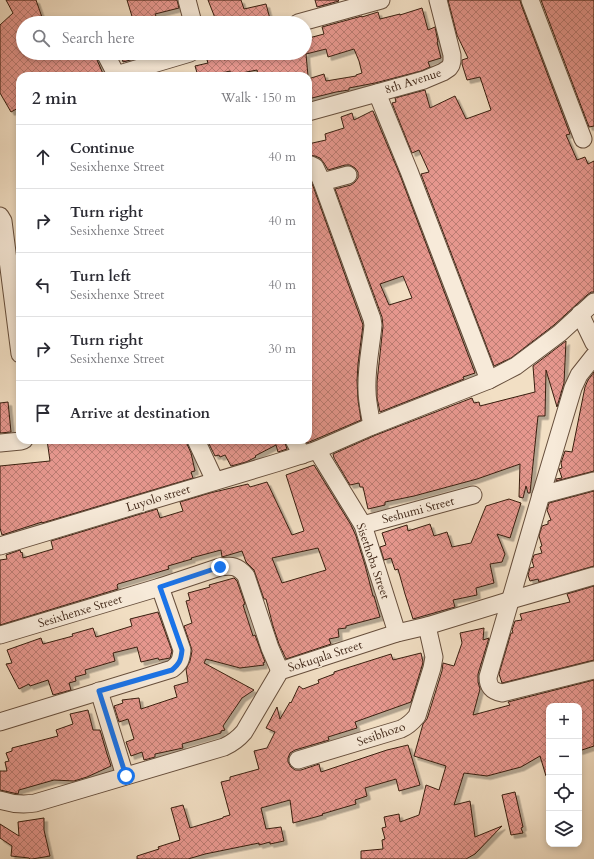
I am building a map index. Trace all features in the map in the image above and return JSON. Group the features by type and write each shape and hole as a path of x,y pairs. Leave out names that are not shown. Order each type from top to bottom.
{"street":[{"path":"187,0 191,16"},
{"path":"312,19 381,0"},
{"name":"8th Avenue","path":"312,111 424,80 449,68 452,61 452,55 438,0"},
{"path":"530,0 583,139"},
{"path":"108,60 114,72"},
{"path":"129,72 167,60"},
{"path":"377,93 409,171 489,380"},
{"path":"312,166 315,167 322,182 372,318 373,325 367,367 366,390 372,426"},
{"path":"322,182 348,175"},
{"path":"0,216 3,221 16,323"},
{"name":"Luyolo street","path":"0,546 309,452 489,380 516,366 560,333 594,302"},
{"path":"580,314 594,343"},
{"path":"594,356 579,375 573,388 488,677 488,683 495,692 502,693 594,670"},
{"path":"0,443 16,441"},
{"path":"198,444 215,481"},
{"name":"Sisethoba Street","path":"299,444 309,452 363,525 397,634"},
{"path":"541,495 594,481"},
{"name":"Seshumi Street","path":"363,525 473,495"},
{"name":"Sesixhenxe Street","path":"0,635 160,587 220,567 228,566 241,570 246,576 270,648 280,671"},
{"name":"Sokuqala Street","path":"0,800 23,805 35,803 224,747 233,743 244,732 280,671 397,634 594,576"},
{"path":"0,722 172,670 178,665 181,660 182,650 160,587"},
{"name":"Sesibhozo","path":"298,760 401,729 408,726 413,721 432,668 434,657 426,626"},
{"path":"99,691 126,776"}],"building":[{"path":"6,0 36,0 42,16 16,16 16,60 97,60 102,72 16,72 16,109 11,112 0,93 0,25 13,13"},
{"path":"127,0 177,0 179,8 155,14 156,16 132,16"},
{"path":"208,0 241,0 244,9 266,4 269,16 214,16"},
{"path":"315,0 338,0 339,1 317,7"},
{"path":"448,0 520,0 570,134 566,135 577,160 585,157 588,164 594,161 594,292 587,295 554,325 511,358 494,366 421,174 429,172 419,150 412,153 392,103 396,102 395,98 425,90 430,108 455,96 466,119 491,110 480,77 467,80 462,60 468,58 457,35"},
{"path":"541,0 594,0 594,126 589,127"},
{"path":"422,8 428,30 435,27 441,58 428,62 430,67 421,71 312,98 312,78 324,74 326,81 356,76 362,73 354,49 328,57 326,49 312,52 312,37 324,34 322,27 378,12 380,19"},
{"path":"207,60 307,60 308,72 257,72 257,70 247,72 197,72 195,66 208,63"},
{"path":"373,111 400,175 475,373 463,377 464,379 380,412 377,398 377,382 383,326 382,317 335,189 351,185 358,178 358,172 350,165 328,170 320,158 312,156 312,143 326,140 325,134 344,128 341,117 352,113 354,120","holes":["403,276 412,298 389,305 380,284"]},
{"path":"312,184 363,325 357,381 361,420 312,441"},
{"path":"566,341 564,383 557,407 546,370 545,416 538,416 530,493 528,493 526,486 523,498 519,497 520,464 477,479 414,496 385,502 385,505 368,509 363,487 360,487 359,483 350,485 334,458 333,454 376,435 472,398 474,403 479,402 480,406 535,392 533,366"},
{"path":"594,372 594,471 556,481 556,479 562,478 559,469 562,468 561,463 565,451 572,452 585,387"},
{"path":"8,402 11,432 0,433 0,403"},
{"path":"48,444 187,444 191,453 195,471 191,472 193,478 2,535 0,528 0,466 50,461"},
{"path":"209,444 285,444 287,449 278,452 276,445 246,462 231,466 225,455 220,457 219,455 215,456"},
{"path":"314,465 351,525 356,536 380,617 346,626 346,628 338,629 339,637 329,639 331,644 286,659 273,626 266,599 264,599 254,570 246,562 242,551 222,557 221,550 191,558 192,559 168,566 169,569 118,584 118,589 0,625 0,560 7,559 6,555 20,550 23,558 53,549 51,541 157,509 160,518 183,511 180,502 248,484 250,487 267,482 292,535 304,531 286,475","holes":["318,548 326,570 282,583 272,558"]},
{"path":"594,491 594,566 539,582 538,579 530,581 528,575 530,568 534,567 532,561 534,555 542,553 540,547 542,546 539,536 542,526 548,524 548,521 551,520 547,510 549,503"},
{"path":"509,499 521,503 510,538 497,534 505,554 502,562 490,564 494,583 476,588 477,595 453,600 455,607 413,619 398,569 395,570 391,558 384,560 380,547 386,545 382,533 407,525 408,531 430,524 434,536 447,532 452,547 471,543 486,506"},
{"path":"234,578 237,581 245,604 243,605 253,636 255,635 265,662 263,663 264,665 240,668 206,659 204,663 254,690 242,698 223,726 225,730 221,731 221,733 182,744 183,748 155,754 155,757 144,760 142,752 131,756 126,742 134,739 128,719 119,722 114,706 123,703 122,700 139,698 141,709 177,697 174,686 188,682 186,669 190,661 192,651 184,626 192,623 186,601 190,600 188,593"},
{"path":"594,586 594,660 502,683 499,674 511,633 513,633 512,630 515,621 522,620 520,614 570,602 567,594"},
{"path":"158,612 172,651 170,658 159,660 158,658 141,662 137,647 113,653 115,661 85,670 86,674 75,677 76,681 69,683 71,690 53,695 48,680 30,686 29,684 19,689 6,664 12,663 7,650 41,638 43,644 73,636 72,634 93,628 96,637 132,626 130,619"},
{"path":"484,628 483,640 489,638 478,674 480,689 473,715 510,705 508,702 594,680 594,746 582,750 582,703 546,703 546,776 540,756 521,767 487,776 464,773 454,805 470,801 475,837 502,826 475,854 466,859 361,859 361,851 383,849 382,840 385,839 382,828 386,827 384,817 399,814 400,822 419,815 426,785 439,790 446,766 414,756 423,724 427,719 442,671 443,663 454,666 462,643 460,633"},
{"path":"421,653 423,662 411,702 355,722 357,728 328,737 329,740 295,750 290,753 288,758 288,762 295,770 301,770 319,764 321,772 387,750 408,745 420,785 399,791 396,779 365,788 367,796 355,800 356,804 293,823 290,800 261,808 266,829 281,827 284,841 270,844 270,842 259,845 259,843 188,859 137,859 137,856 180,840 171,808 183,805 190,828 230,815 221,782 230,780 230,777 259,769 254,751 267,748 275,732 266,728 277,707 280,719 290,702 291,703 299,686 303,689 319,683 318,680 334,674 334,672 391,654 393,660"},
{"path":"88,710 93,730 100,730 111,766 74,781 54,780 19,790 18,794 0,790 0,771 7,771 5,762 9,761 6,753 12,751 12,748 58,736 56,730 73,724 70,714"},
{"path":"515,792 523,833 511,835 502,795"},
{"path":"44,818 44,830 50,856 30,859 11,856 12,846 0,838 0,824 19,836 18,822"}],"route":[{"path":"126,776 99,691 172,670 178,665 181,660 182,650 160,587 220,567"}]}
